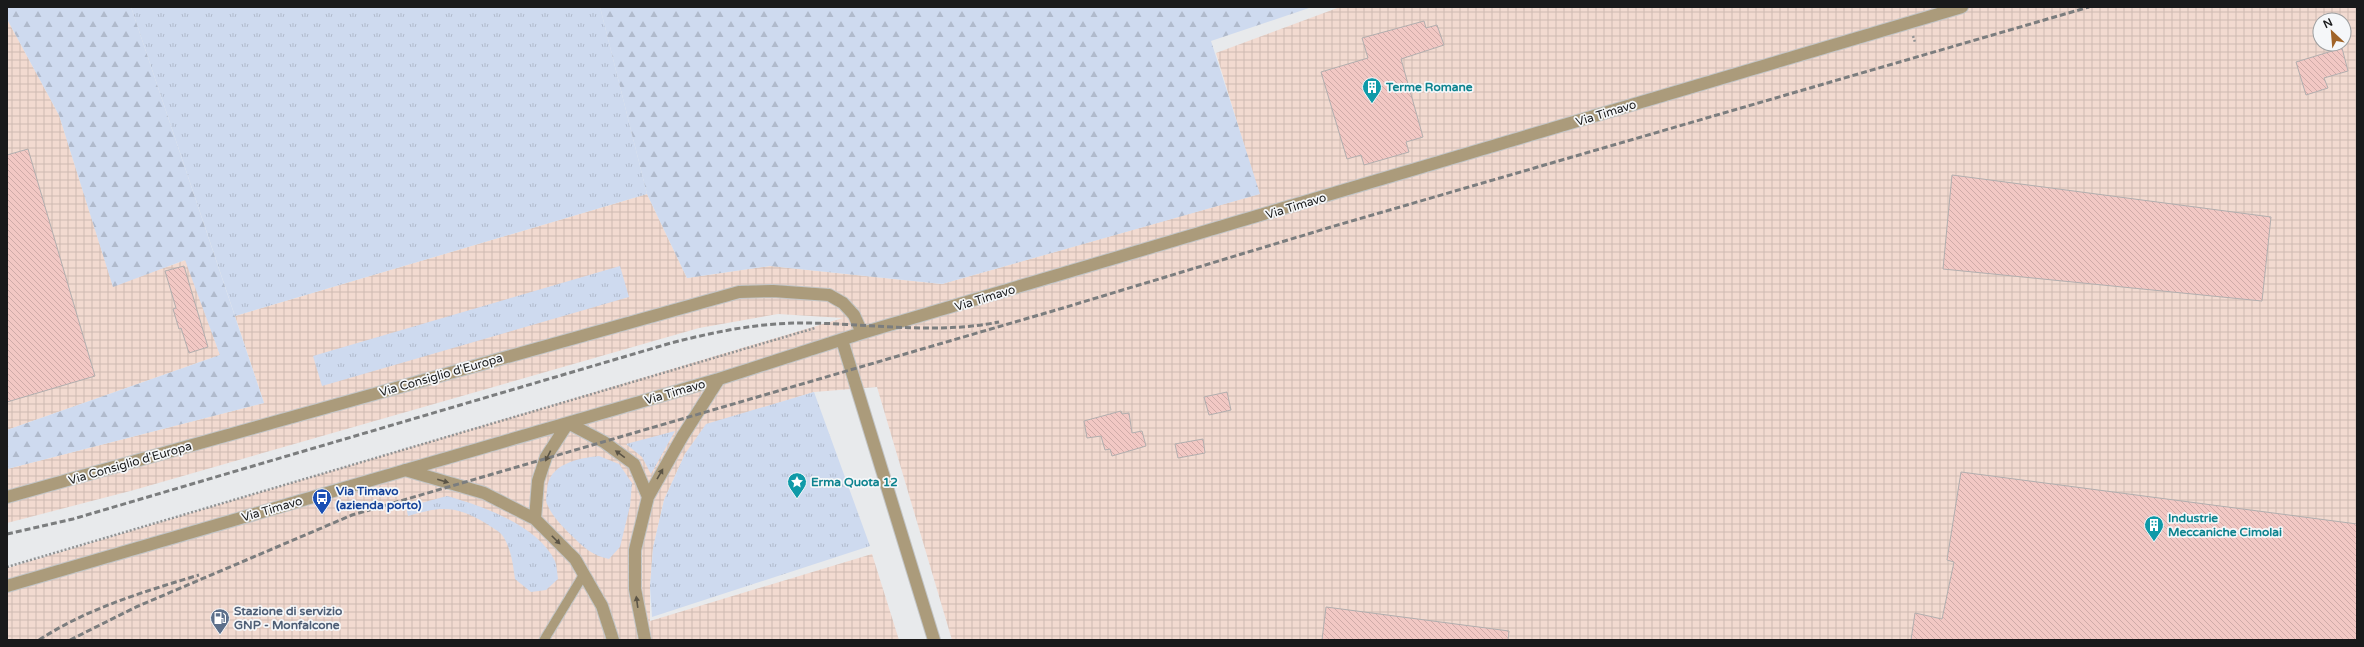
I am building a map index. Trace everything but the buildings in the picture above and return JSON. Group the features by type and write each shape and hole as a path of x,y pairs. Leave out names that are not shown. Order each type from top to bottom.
{"street":[{"name":"Via Timavo","path":"7,586 718,379 862,334 1962,7"},
{"name":"Via Consiglio d'Europa","path":"7,498 738,292 773,291 828,295 842,304 854,315 862,334"},
{"path":"842,340 934,640"},
{"path":"645,640 635,589 635,550 648,497 682,437 718,379"},
{"path":"535,519 538,481 546,457 568,423 604,442 634,464 648,497"},
{"path":"405,470 484,493 535,519 575,559 602,606 613,640"}],"lane":[{"path":"544,640 584,574"}],"path":[{"path":"7,567 815,328"}],"shaded area":[{"path":"1340,7 2357,7 2357,640 952,640 877,387 814,392 706,425 685,454 664,500 653,548 650,587 650,621 872,554 899,640 7,640 7,568 843,318 778,314 699,328 134,490 7,523 7,469 264,403 235,316 647,194 687,278 770,266 942,284 1259,194 1216,53"},
{"path":"7,19 59,115 113,286 186,260 220,355 7,430"}],"green space":[{"path":"7,7 131,7 264,403 7,469 7,430 220,355 185,260 113,287 59,115 7,19"},
{"path":"131,7 600,7 647,194 235,316"},
{"path":"600,7 1312,7 1211,41 1260,194 942,284 770,266 687,278 647,194"},
{"path":"620,266 629,297 322,386 313,356"},
{"path":"814,392 870,546 652,617 650,587 653,548 664,500 685,454 706,424"},
{"path":"675,431 651,474 642,457 626,444"},
{"path":"599,456 619,464 632,483 630,506 620,547 609,559 598,556 580,543 554,517 546,501 549,480 559,468 582,458"},
{"path":"447,496 492,511 523,527 547,548 555,561 558,579 546,590 531,592 515,579 510,551 502,535 487,524 466,513 457,510 439,509 408,516 406,507"}],"railway":[{"path":"70,640 136,607 352,515 1063,308 1331,227 2089,7"},
{"path":"7,534 73,519 671,343 703,335 752,326 785,323 827,323 950,328 999,322"},
{"path":"39,640 96,610 199,575"}],"place":[{"name":"Terme Romane","path":"1372,104"},
{"name":"Erma Quota 12","path":"797,499"},
{"name":"Via Timavo (azienda porto)","path":"322,515"},
{"name":"Industrie Meccaniche Cimolai","path":"2154,542"},
{"name":"Stazione di servizio GNP - Monfalcone","path":"220,635"}]}
